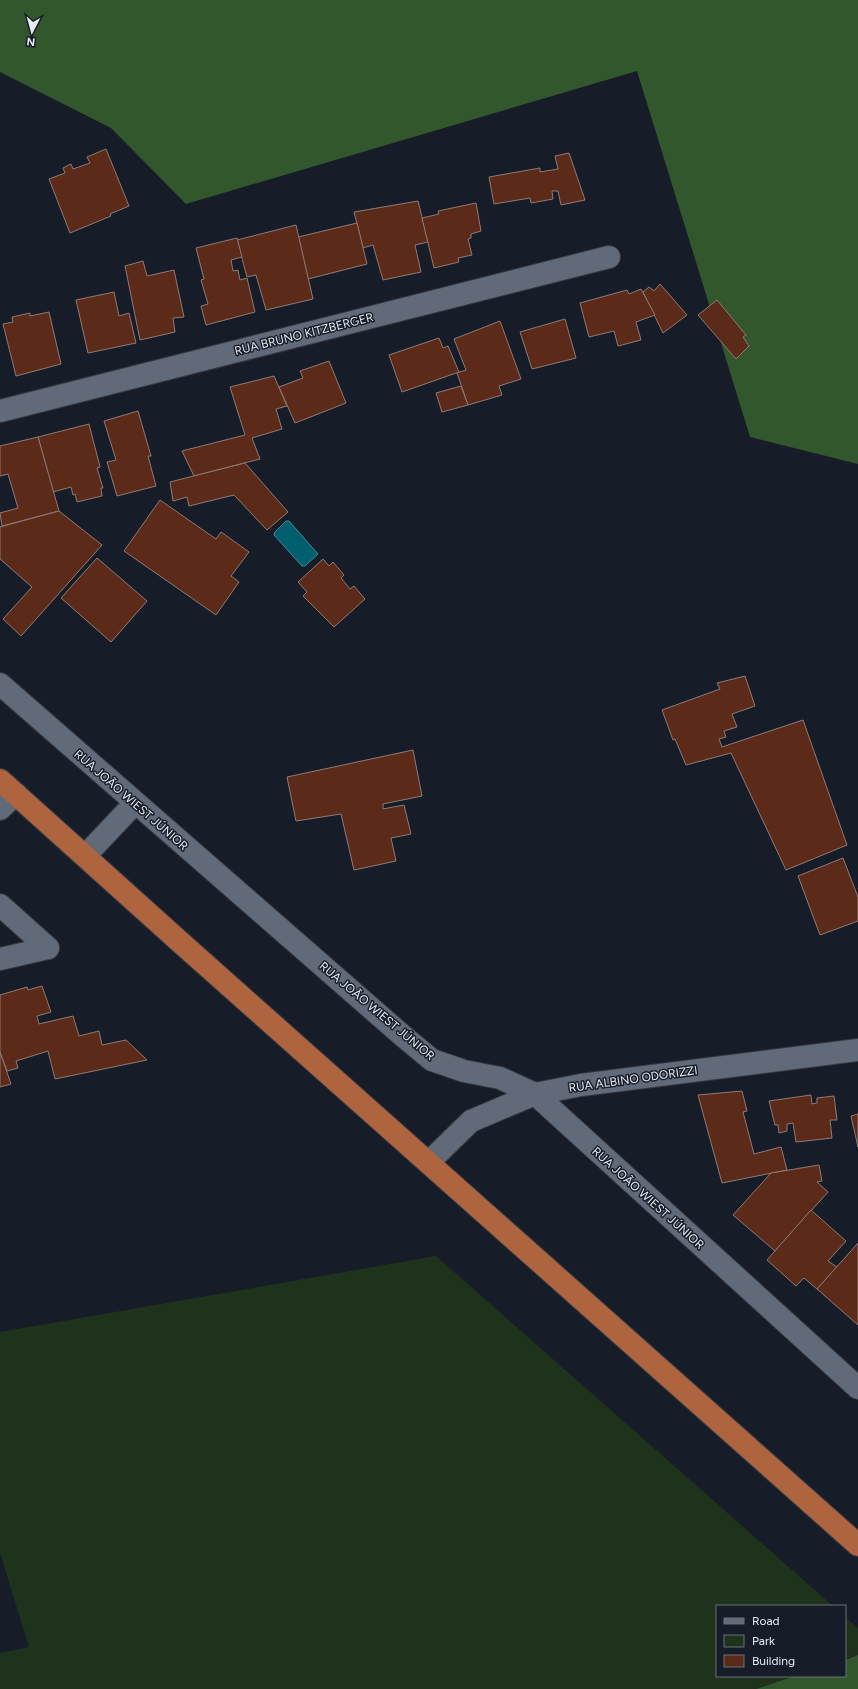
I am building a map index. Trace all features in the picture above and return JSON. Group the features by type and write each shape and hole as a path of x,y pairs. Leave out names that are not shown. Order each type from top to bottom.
{"highway":[{"path":"0,780 858,1545"}],"street":[{"name":"RUA BRUNO KITZBERGER","path":"0,411 609,257"},
{"name":"RUA JOÃO WIEST JÚNIOR","path":"0,684 432,1060 464,1071 500,1078 535,1094 858,1388"},
{"path":"0,809 16,794"},
{"path":"86,856 135,803"},
{"path":"0,905 48,948 0,959"},
{"name":"RUA ALBINO ODORIZZI","path":"429,1162 471,1121 535,1094 581,1086 858,1050"}],"green space":[{"path":"0,0 858,0 858,464 750,437 637,71 186,204 111,128 0,72"},
{"path":"436,1256 832,1605 716,1605 716,1677 792,1677 755,1689 0,1689 0,1653 29,1647 0,1553 0,1332"},
{"path":"846,1618 858,1628 858,1655 846,1659"},
{"path":"858,1655 858,1689 756,1689 792,1677 846,1677 846,1660"}],"water":[{"path":"286,521 289,521 318,554 305,566 302,566 274,535"}],"building":[{"path":"106,149 129,206 110,214 111,216 70,233 49,179 65,173 63,168 71,164 73,169 90,163 87,157"},
{"path":"569,153 585,200 561,205 558,191 552,191 553,199 531,203 530,198 494,204 489,177 540,168 540,172 558,169 555,156"},
{"path":"418,201 428,242 415,245 421,272 383,280 373,245 363,248 354,212"},
{"path":"476,203 481,231 471,234 471,238 468,239 472,255 458,258 459,262 434,268 422,218 439,214 438,211"},
{"path":"357,223 367,264 308,279 298,237"},
{"path":"296,225 313,299 266,310 256,275 247,277 237,240"},
{"path":"237,238 242,257 231,260 233,271 238,270 240,280 247,278 255,312 206,325 201,306 208,304 201,280 204,279 196,248"},
{"path":"143,261 147,276 174,270 184,317 173,318 175,332 140,340 125,266"},
{"path":"660,284 687,315 663,333 643,292 649,287 654,291"},
{"path":"641,289 655,315 636,322 641,340 618,346 614,331 589,337 580,303 627,290 629,294"},
{"path":"114,292 119,316 129,313 136,343 88,353 76,300"},
{"path":"717,300 746,335 743,337 749,346 736,359 698,315"},
{"path":"49,312 61,364 16,376 3,324 13,322 12,317 30,313 30,316"},
{"path":"565,319 576,358 532,369 520,332"},
{"path":"500,321 521,379 499,386 502,395 468,405 457,373 466,370 454,339"},
{"path":"439,338 443,348 448,346 459,372 402,392 389,355"},
{"path":"329,361 346,403 295,423 279,387 303,378 300,371"},
{"path":"274,376 287,406 276,409 282,429 252,438 260,459 194,476 182,451 245,435 230,387"},
{"path":"461,386 468,405 442,412 436,393"},
{"path":"138,411 151,456 148,456 156,486 117,496 107,462 116,460 104,421"},
{"path":"89,424 100,467 97,468 103,488 101,488 102,496 77,502 71,487 53,492 38,437"},
{"path":"38,437 59,511 2,526 0,513 18,508 8,474 0,476 0,446"},
{"path":"245,463 288,512 267,530 234,495 189,506 187,497 173,501 170,482"},
{"path":"160,500 216,539 221,532 249,552 231,576 239,582 216,615 124,551"},
{"path":"59,511 102,545 21,636 3,619 32,587 0,559 0,527"},
{"path":"97,558 147,601 111,642 61,598"},
{"path":"323,559 329,566 333,562 344,575 341,578 350,589 354,586 365,599 334,627 303,596 307,592 298,582"},
{"path":"745,676 755,706 732,714 737,727 724,731 726,737 719,739 722,747 803,720 847,845 786,870 731,753 686,765 675,739 673,740 662,710 720,689 717,683"},
{"path":"413,750 422,796 383,804 383,809 404,805 411,834 391,838 396,861 354,870 341,814 296,821 287,777"},
{"path":"843,858 858,897 858,921 820,935 798,876"},
{"path":"42,986 51,1012 37,1016 39,1024 73,1016 79,1036 99,1031 102,1045 126,1040 147,1060 55,1079 48,1051 16,1061 18,1068 7,1071 0,1052 0,995 27,987 28,990"},
{"path":"0,1052 11,1084 0,1087"},
{"path":"742,1091 747,1111 743,1112 754,1154 781,1147 787,1170 722,1183 698,1095"},
{"path":"811,1095 812,1104 817,1103 817,1098 834,1096 837,1120 830,1120 832,1138 796,1142 793,1123 787,1124 787,1131 779,1133 778,1125 775,1125 769,1101"},
{"path":"858,1114 858,1147 851,1116"},
{"path":"819,1165 822,1181 817,1182 828,1192 775,1251 733,1215 771,1173"},
{"path":"811,1210 846,1241 828,1261 837,1267 817,1289 804,1278 796,1286 767,1260"},
{"path":"858,1243 858,1325 817,1289"}]}
